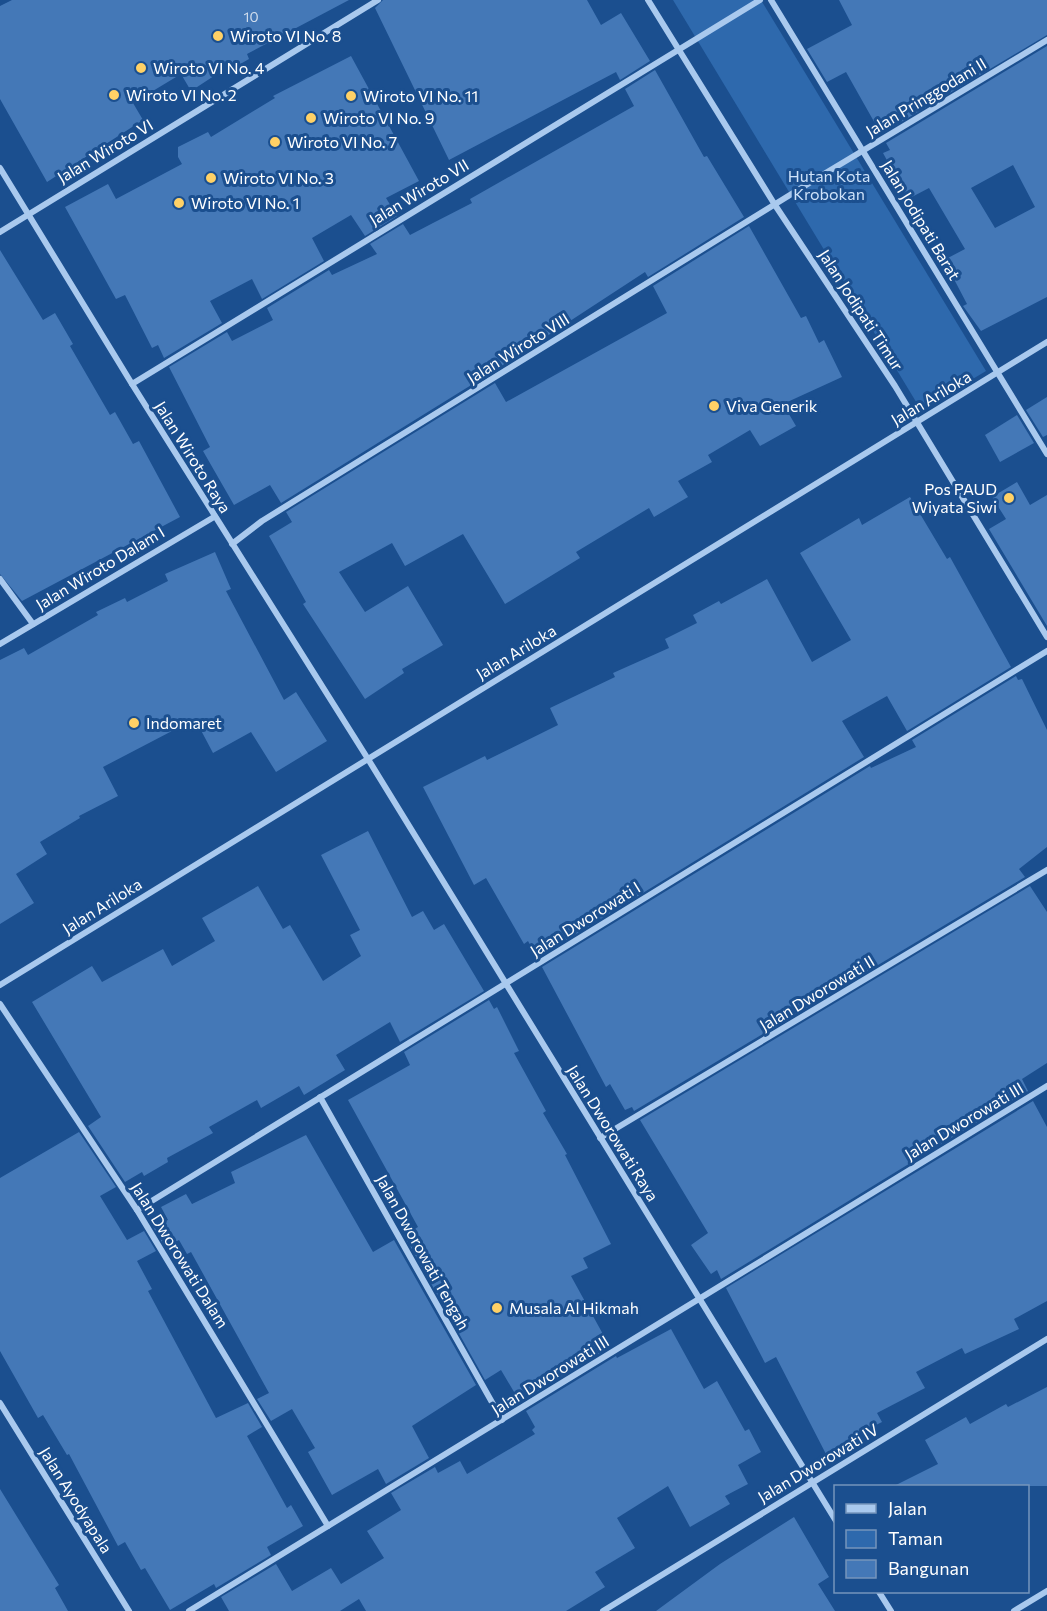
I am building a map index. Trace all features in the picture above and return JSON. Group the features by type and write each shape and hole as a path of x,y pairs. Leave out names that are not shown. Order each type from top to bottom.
{"street":[{"name":"Jalan Wiroto VI","path":"0,232 378,0"},
{"name":"Jalan Jodipati Timur","path":"648,0 775,205 917,422 1047,637"},
{"name":"Jalan Wiroto VII","path":"132,384 760,0"},
{"name":"Jalan Jodipati Barat","path":"771,0 1047,454"},
{"name":"Jalan Pringgodani II","path":"819,177 1047,40"},
{"name":"Jalan Wiroto Raya","path":"0,168 214,517 368,759"},
{"name":"Jalan Wiroto VIII","path":"232,544 262,521 819,177"},
{"name":"Jalan Ariloka","path":"0,985 1047,342"},
{"name":"Jalan Wiroto Dalam I","path":"0,644 214,517"},
{"path":"0,579 33,624"},
{"name":"Jalan Dworowati I","path":"137,1210 1047,651"},
{"name":"Jalan Dworowati Raya","path":"368,759 834,1518"},
{"name":"Jalan Dworowati II","path":"600,1138 1047,870"},
{"name":"Jalan Dworowati Dalam","path":"0,1004 137,1210 328,1526"},
{"name":"Jalan Dworowati III","path":"189,1611 1047,1086"},
{"name":"Jalan Dworowati Tengah","path":"320,1097 502,1420"},
{"name":"Jalan Dworowati IV","path":"603,1611 1047,1339"},
{"name":"Jalan Ayodyapala","path":"0,1404 129,1611"},
{"path":"1014,1611 1047,1591"},
{"path":"880,1593 891,1611"}],"green space":[{"name":"Hutan Kota Krobokan","path":"673,0 761,0 986,371 921,410"}],"building":[{"path":"12,0 349,0 247,54 249,59 221,75 220,72 191,91 181,74 133,103 143,120 47,182 0,99 0,6"},
{"path":"383,0 587,0 601,25 621,13 650,61 620,80 616,72 449,160 375,8"},
{"path":"839,0 1047,0 1047,35 881,134 846,72 827,82 807,49 852,25"},
{"path":"1047,46 1047,297 981,331 963,306 967,304 944,260 965,249 929,188 908,199 883,153 890,150 886,143","holes":["1013,165 1035,207 995,228 971,188"]},
{"path":"351,56 419,181 386,198 397,216 365,236 351,215 312,238 324,261 262,299 252,279 210,301 222,323 164,358 158,345 152,348 125,295 116,299 65,207 108,184 116,199 182,164 178,157 178,147 208,132 211,137 275,98 273,96"},
{"path":"655,70 704,157 707,156 744,217 648,277 645,272 489,374 281,503 270,485 234,505 203,451 210,447 169,367 227,332 232,341 273,320 267,308 329,270 332,275 377,254 370,244 403,224 410,235 472,203 470,199 634,106 625,89"},
{"path":"749,226 801,318 806,316 819,343 824,340 842,377 783,404 796,426 760,446 750,430 708,455 712,462 678,481 688,497 654,517 649,508 576,552 580,558 505,604 463,534 405,566 392,543 339,572 365,612 408,586 443,645 402,669 404,673 365,699 303,604 306,602 269,536 292,522 286,512 495,383 506,402 667,313 653,286"},
{"path":"0,250 43,320 55,313 73,344 70,346 110,415 115,412 133,444 139,441 180,517 22,601 0,574"},
{"path":"1047,397 1047,435 1043,437 1026,410"},
{"path":"1017,415 1034,443 1000,462 985,435"},
{"path":"1017,482 1030,505 1047,495 1047,626 989,529 1006,519 992,497"},
{"path":"910,497 947,559 950,557 1011,667 907,731 887,696 842,721 864,757 537,958 528,941 524,944 486,878 474,885 423,787 485,756 487,760 558,725 550,708 615,677 613,673 669,648 665,639 697,623 693,615 719,601 721,604 767,579 812,662 851,640 800,553 859,518 862,525"},
{"path":"215,552 231,589 226,591 284,700 296,692 327,741 276,772 251,732 213,753 195,719 103,767 118,796 79,816 80,818 40,842 47,854 16,874 34,903 0,924 0,660 24,648 28,655 98,615 96,612 125,598 127,602 168,581 165,574"},
{"path":"1016,676 1018,680 1022,679 1047,730 1047,847 1019,869 1025,877 634,1111 632,1107 625,1110 610,1084 606,1087 542,967 870,766 871,768 916,747 912,740"},
{"path":"368,831 412,917 423,911 434,930 444,924 484,991 400,1042 390,1022 336,1055 345,1070 304,1095 299,1086 261,1108 257,1100 209,1127 213,1133 167,1158 168,1162 144,1176 142,1172 125,1182 88,1126 101,1117 32,1002 92,966 102,982 163,949 172,966 215,941 202,918 258,886 283,929 290,925 323,981 361,956 350,935 360,930 321,855"},
{"path":"1030,886 1047,912 1047,1063 1022,1079 1028,1091 721,1279 717,1270 711,1274 691,1245 708,1233 640,1120"},
{"path":"489,1000 494,1009 497,1007 519,1051 514,1053 546,1111 543,1113 567,1154 565,1155 611,1244 583,1258 588,1268 571,1276 610,1347 520,1402 501,1370 485,1380 404,1235 418,1227 348,1100 410,1065 404,1052"},
{"path":"1033,1101 1047,1127 1047,1301 1014,1319 1019,1329 965,1354 962,1348 916,1372 925,1388 877,1413 882,1422 858,1434 861,1439 827,1456 776,1357 765,1363 726,1288"},
{"path":"79,1132 116,1187 100,1196 127,1240 144,1231 156,1251 137,1261 152,1289 148,1291 216,1418 248,1403 262,1427 247,1436 287,1508 291,1505 303,1526 267,1547 271,1555 216,1588 214,1584 170,1610 145,1568 141,1570 125,1542 118,1546 69,1454 67,1455 43,1415 38,1418 0,1351 0,1178"},
{"path":"306,1135 373,1252 394,1240 476,1385 412,1426 429,1458 386,1484 378,1469 332,1495 308,1452 315,1448 292,1409 271,1421 257,1399 269,1393 191,1252 187,1254 179,1240 165,1247 153,1227 168,1220 161,1207 186,1194 192,1204 235,1183 231,1172"},
{"path":"671,1329 704,1389 717,1381 745,1431 749,1429 761,1452 738,1465 748,1484 725,1496 730,1504 690,1527 668,1486 617,1518 635,1548 595,1572 605,1587 566,1611 366,1611 359,1599 340,1611 229,1611 221,1597 276,1564 292,1591 331,1568 341,1584 384,1558 367,1531 401,1510 391,1493 435,1467 438,1473 460,1461 467,1474 535,1434 532,1430 535,1427 526,1411 616,1356 617,1358"},
{"path":"1047,1387 1047,1486 896,1485 938,1464 925,1440 966,1417 970,1424 1006,1404 1008,1407"},
{"path":"0,1489 59,1585 55,1588 68,1611 0,1611"},
{"path":"794,1517 829,1577 818,1584 835,1611 656,1611 720,1564"}],"place":[{"name":"Wiroto VI No. 8","path":"218,36"},
{"name":"Wiroto VI No. 4","path":"141,68"},
{"name":"Wiroto VI No. 2","path":"114,95"},
{"name":"Wiroto VI No. 11","path":"351,96"},
{"name":"Wiroto VI No. 9","path":"311,118"},
{"name":"Wiroto VI No. 7","path":"275,142"},
{"name":"Wiroto VI No. 3","path":"211,178"},
{"name":"Wiroto VI No. 1","path":"179,203"},
{"name":"Viva Generik","path":"714,406"},
{"name":"Pos PAUD Wiyata Siwi","path":"1009,498"},
{"name":"Indomaret","path":"134,723"},
{"name":"Musala Al Hikmah","path":"497,1308"}]}
